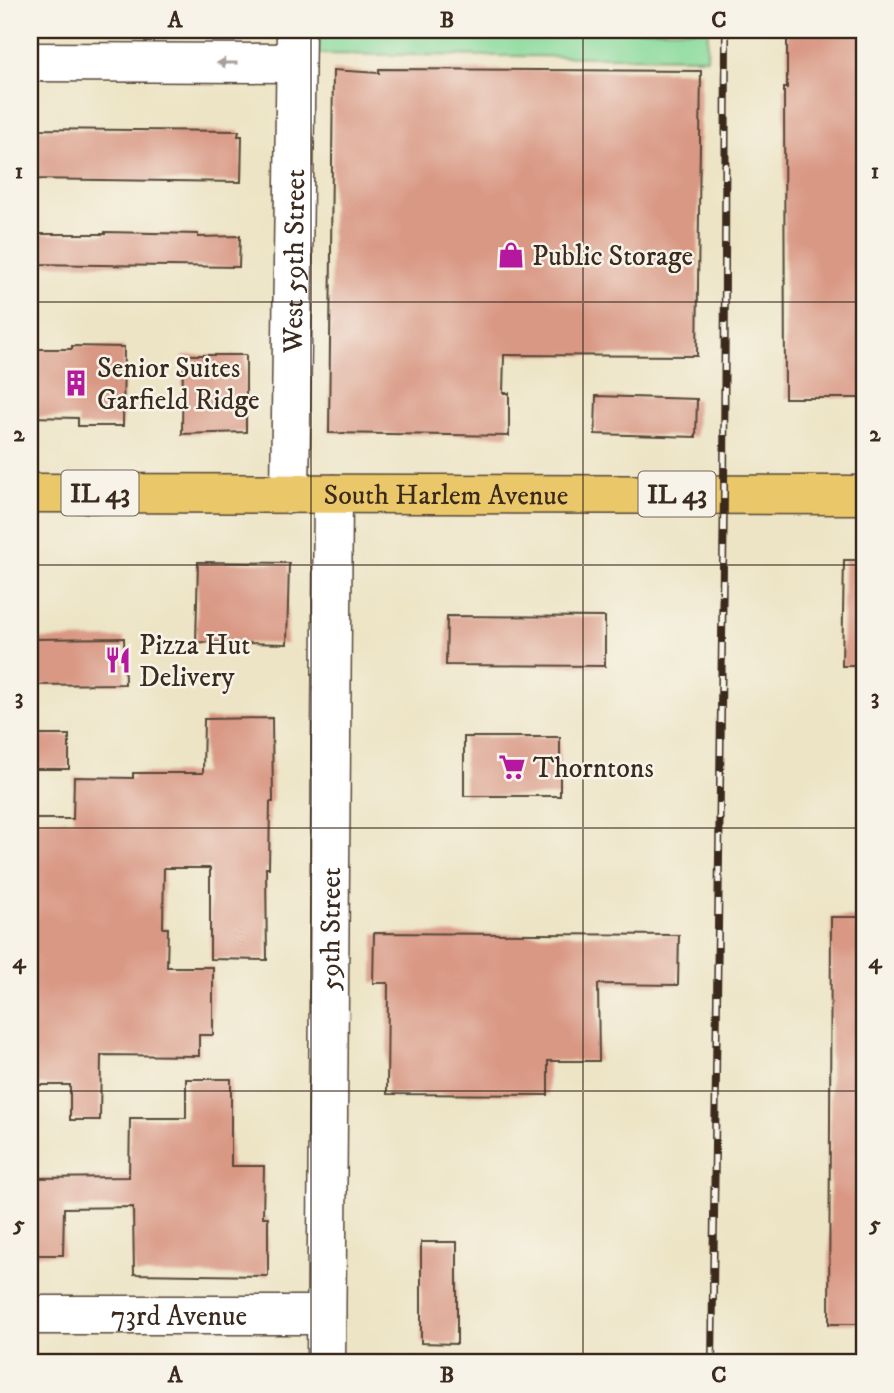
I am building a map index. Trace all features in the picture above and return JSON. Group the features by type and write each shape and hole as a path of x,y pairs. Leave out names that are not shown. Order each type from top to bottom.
{"main road":[{"name":"South Harlem Avenue","path":"30,493 864,495"}],"street":[{"path":"30,62 296,47"},
{"name":"West 59th Street","path":"290,494 296,47"},
{"name":"59th Street","path":"326,1363 333,494"},
{"name":"73rd Avenue","path":"30,1315 326,1315"}],"green space":[{"path":"319,30 708,30 707,58 319,54"}],"building":[{"path":"787,30 864,30 864,398 785,398 784,88 787,88"},
{"path":"379,69 701,71 697,356 504,355 503,393 509,393 509,436 329,433 333,70 379,73"},
{"path":"30,129 239,131 238,136 242,136 241,182 30,179"},
{"path":"37,234 198,234 198,237 240,236 239,267 30,264 30,238 37,237"},
{"name":"Senior Suites Garfield Ridge","path":"72,346 124,347 123,426 78,426 78,418 30,417 30,349 72,349"},
{"path":"183,355 246,355 246,432 182,434"},
{"path":"596,396 697,399 696,437 595,434"},
{"path":"844,560 864,560 864,666 842,666"},
{"path":"198,562 289,563 287,644 196,642"},
{"name":"Thorntons","path":"447,616 605,617 605,666 446,665"},
{"path":"124,638 125,684 30,685 30,639"},
{"path":"272,718 273,802 270,802 269,868 266,868 267,960 210,959 210,868 164,868 163,928 168,928 167,967 213,967 213,1035 199,1035 199,1056 101,1055 100,1120 70,1120 70,1085 30,1085 30,819 73,819 74,777 133,778 133,773 203,773 204,719"},
{"path":"30,735 69,735 69,769 30,769"},
{"name":"Thorntons","path":"464,737 560,737 560,796 464,796"},
{"path":"831,917 864,917 864,1324 829,1324"},
{"path":"374,933 679,935 678,985 598,984 599,1061 548,1061 548,1095 387,1094 388,983 373,983"},
{"path":"186,1079 231,1079 231,1166 264,1166 263,1217 268,1217 268,1276 134,1274 133,1207 64,1208 63,1255 30,1255 30,1178 129,1177 130,1118 186,1118"},
{"path":"421,1242 457,1242 457,1344 421,1343"}],"railway":[{"path":"712,1363 724,494 726,30"}],"place":[{"name":"Public Storage","path":"511,255"},
{"name":"Senior Suites Garfield Ridge","path":"76,383"},
{"name":"Pizza Hut Delivery","path":"118,660"},
{"name":"Thorntons","path":"512,767"}]}
